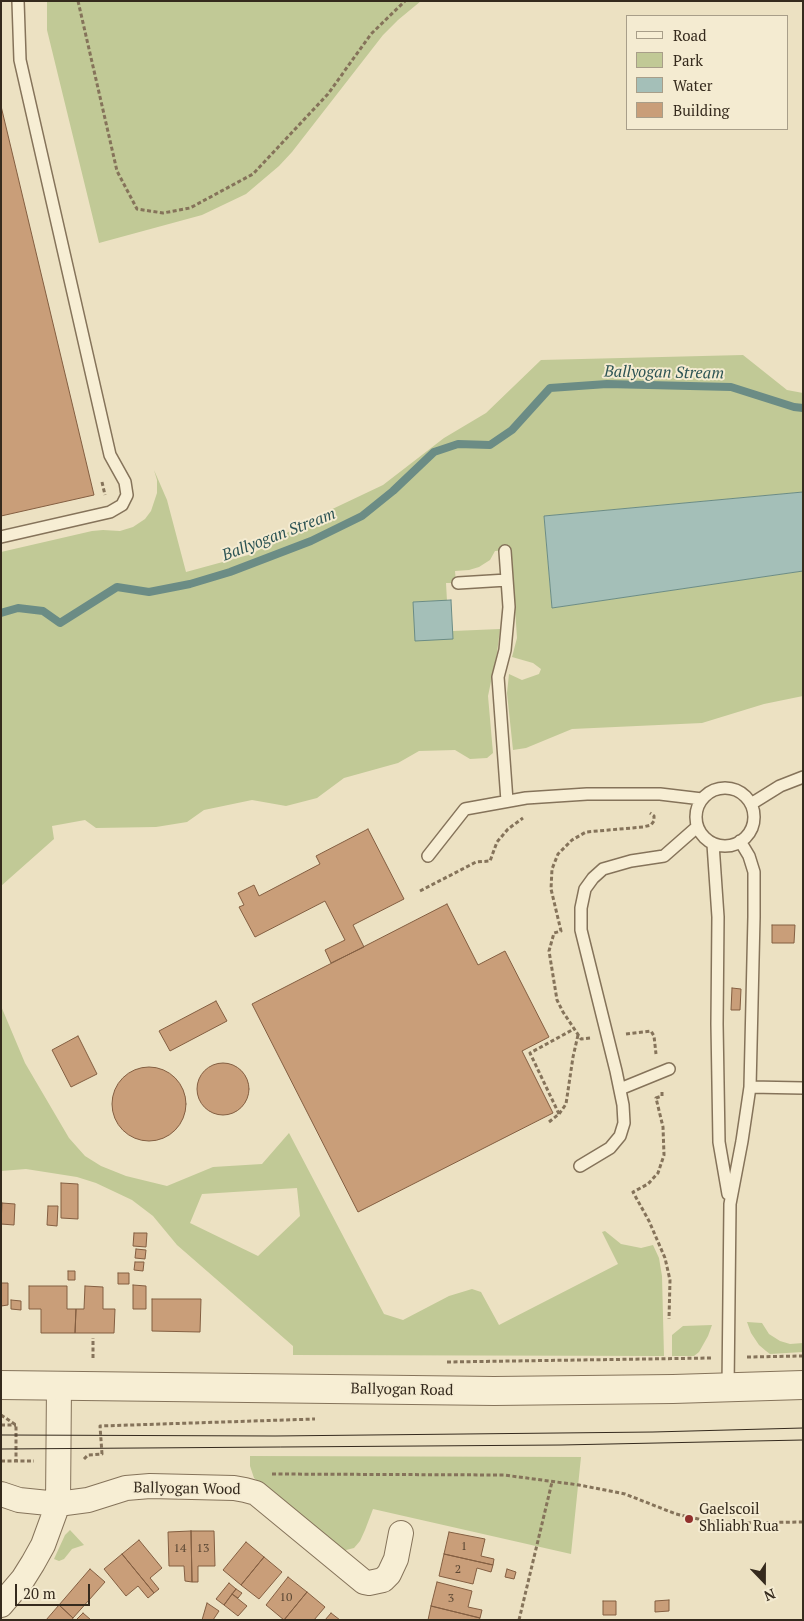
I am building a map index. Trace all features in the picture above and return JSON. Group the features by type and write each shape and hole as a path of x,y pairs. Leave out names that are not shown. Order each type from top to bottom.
{"street":[{"name":"Ballyogan Road","path":"1,1385 494,1391 728,1388 803,1385"},
{"path":"1,1605 23,1579 43,1545 58,1504 59,1385"},
{"name":"Ballyogan Wood","path":"58,1504 88,1500 126,1488 150,1486 246,1490 256,1493 364,1582 369,1583 383,1580 389,1574 396,1559 401,1533"},
{"path":"1,1494 19,1500 58,1504"}],"lane":[{"path":"1,537 110,512 122,505 127,495 125,482 110,455 20,60 18,1"},
{"path":"505,551 509,607 505,650 498,677 498,697 507,801"},
{"path":"458,583 507,580"},
{"path":"751,804 780,786 803,778"},
{"path":"728,788 738,791 746,797 751,804 754,820 747,836 732,845 722,846 713,844 701,834 697,827 697,808 702,799 709,792 728,788"},
{"path":"428,856 465,809 507,801 587,794 660,794 702,799"},
{"path":"580,1166 610,1148 620,1136 624,1123 624,1106 581,930 581,908 585,889 603,869 631,861 664,856 697,827"},
{"path":"728,1388 730,1204 750,1087 754,918 754,872 740,841"},
{"path":"713,844 718,917 719,1142 730,1204"},
{"path":"620,1089 669,1070"},
{"path":"750,1087 799,1086"}],"path":[{"path":"78,1 116,171 137,209 162,213 190,208 253,174 328,94 371,34 405,1"},
{"path":"560,1114 530,1054 574,1029"},
{"path":"549,1122 560,1114 566,1104 578,1035"},
{"path":"662,1096 656,1098 663,1128 664,1155 658,1173 648,1184 633,1192 649,1221 665,1258 670,1280 669,1320"},
{"path":"93,1338 93,1358"},
{"path":"438,1362 803,1356"},
{"path":"83,1358 102,1358"},
{"path":"82,1461 88,1455 102,1454 100,1426 316,1419"},
{"path":"1,1425 16,1424"},
{"path":"1,1460 16,1461"},
{"path":"266,1474 504,1474 625,1494 676,1514 707,1521 739,1523 803,1522"},
{"path":"519,1620 552,1482"}],"green space":[{"path":"47,1 421,1 383,35 292,152 279,166 246,194 202,215 99,243 47,30"},
{"path":"743,355 787,390 803,393 803,492 544,516 552,608 803,571 803,696 764,704 702,723 572,729 526,748 513,750 507,693 509,674 522,680 539,674 541,669 533,663 512,657 517,638 511,550 495,551 490,560 479,567 455,571 456,583 446,583 447,601 413,602 453,639 453,631 500,629 488,696 493,753 487,758 470,759 455,750 419,751 398,763 344,778 317,798 286,806 252,800 204,810 187,822 156,827 96,828 85,820 52,826 54,839 1,886 1,552 92,531 120,531 133,527 145,519 151,511 157,493 157,480 154,470 167,500 186,572 252,554 305,522 383,485 444,438 486,413 541,360"},
{"path":"1,1006 25,1063 69,1138 85,1156 101,1166 126,1176 167,1186 213,1167 262,1164 289,1133 384,1314 403,1320 449,1296 472,1289 481,1292 499,1325 618,1264 602,1232 605,1231 621,1244 641,1248 653,1245 659,1258 662,1276 664,1356 293,1355 293,1346 177,1245 153,1216 132,1200 96,1183 77,1177 26,1169 1,1171","holes":["297,1188 300,1216 258,1256 190,1223 202,1194"]},
{"path":"747,1322 762,1323 769,1334 780,1341 790,1344 803,1343 803,1352 770,1354 759,1345 751,1333"},
{"path":"712,1325 699,1352 694,1356 672,1356 672,1335 683,1326"},
{"path":"250,1456 581,1457 571,1554 373,1509 360,1541 354,1548 342,1551 254,1478 250,1466"},
{"path":"70,1530 84,1545 72,1549 64,1559 59,1561 54,1559 65,1535"}],"water":[{"path":"803,492 803,571 552,608 544,516"},
{"path":"451,600 453,639 415,641 413,602"}],"building":[{"path":"1,106 94,495 1,516"},
{"path":"368,829 404,899 353,925 364,947 331,963 325,950 345,940 325,901 255,937 239,907 244,905 238,893 254,885 259,896 320,864 316,856"},
{"path":"447,904 478,965 505,951 549,1037 522,1051 553,1113 358,1212 252,1004"},
{"path":"772,925 795,925 794,943 772,943"},
{"path":"732,988 741,989 740,1010 731,1010"},
{"path":"216,1001 227,1021 170,1051 159,1031"},
{"path":"78,1036 97,1074 71,1087 52,1050"},
{"path":"218,1063 228,1063 238,1067 245,1074 249,1089 245,1104 238,1111 228,1115 218,1115 208,1111 201,1104 197,1094 197,1084 201,1074 208,1067"},
{"path":"149,1067 170,1073 180,1083 186,1104 180,1125 170,1135 149,1141 128,1135 118,1125 112,1104 118,1083 128,1073"},
{"path":"61,1183 78,1184 78,1219 61,1218"},
{"path":"2,1203 15,1204 14,1225 1,1224"},
{"path":"48,1206 58,1206 57,1226 47,1225"},
{"path":"134,1233 147,1233 146,1247 133,1246"},
{"path":"136,1249 146,1250 145,1259 135,1258"},
{"path":"135,1262 144,1262 143,1271 134,1270"},
{"path":"68,1271 75,1271 75,1280 68,1280"},
{"path":"118,1273 129,1273 129,1284 118,1284"},
{"path":"1,1283 8,1283 8,1305 1,1306"},
{"path":"133,1285 146,1286 146,1309 133,1309"},
{"path":"29,1286 67,1286 67,1309 76,1309 75,1333 41,1333 41,1309 29,1309"},
{"path":"85,1286 103,1287 103,1309 115,1309 114,1333 75,1333 76,1309 84,1309"},
{"path":"152,1299 201,1299 200,1332 152,1331"},
{"path":"11,1300 21,1301 21,1310 11,1309"},
{"path":"191,1531 214,1531 215,1566 198,1566 198,1582 192,1582"},
{"path":"191,1531 192,1582 185,1581 184,1566 169,1566 168,1532"},
{"path":"449,1532 485,1539 481,1556 494,1559 493,1565 444,1554"},
{"path":"139,1540 162,1568 150,1578 159,1589 154,1593 122,1554"},
{"path":"246,1542 264,1557 241,1585 223,1570"},
{"path":"122,1554 154,1593 148,1598 138,1586 126,1596 104,1569"},
{"path":"444,1554 493,1565 491,1572 477,1568 473,1584 439,1576"},
{"path":"264,1557 282,1572 259,1599 241,1585"},
{"path":"90,1569 105,1582 73,1618 59,1605"},
{"path":"507,1569 516,1572 514,1579 505,1577"},
{"path":"288,1577 307,1592 284,1620 266,1605"},
{"path":"437,1582 472,1591 468,1607 482,1610 480,1618 431,1606"},
{"path":"229,1583 236,1589 224,1605 216,1599"},
{"path":"236,1589 242,1593 238,1598 232,1594"},
{"path":"307,1592 325,1607 314,1620 284,1620"},
{"path":"232,1594 247,1606 238,1616 224,1605"},
{"path":"669,1600 669,1611 655,1612 655,1601"},
{"path":"603,1601 616,1601 616,1615 603,1615"},
{"path":"207,1603 219,1611 213,1620 202,1620"},
{"path":"59,1605 73,1618 72,1620 46,1620"},
{"path":"431,1606 480,1618 479,1620 428,1620"},
{"path":"83,1613 91,1620 78,1620"},
{"path":"331,1613 340,1620 325,1620"}],"waterway":[{"name":"Ballyogan Stream","path":"1,613 18,608 43,611 60,623 117,587 149,592 190,584 230,572 311,541 362,516 393,491 434,452 458,444 490,445 512,430 550,388 607,384 731,387 794,407 803,408"}],"tram line":[{"path":"1,1435 275,1436 653,1432 803,1428"},
{"path":"1,1449 561,1445 803,1440"}],"place":[{"name":"Gaelscoil Shliabh Rua","path":"689,1519"}]}
